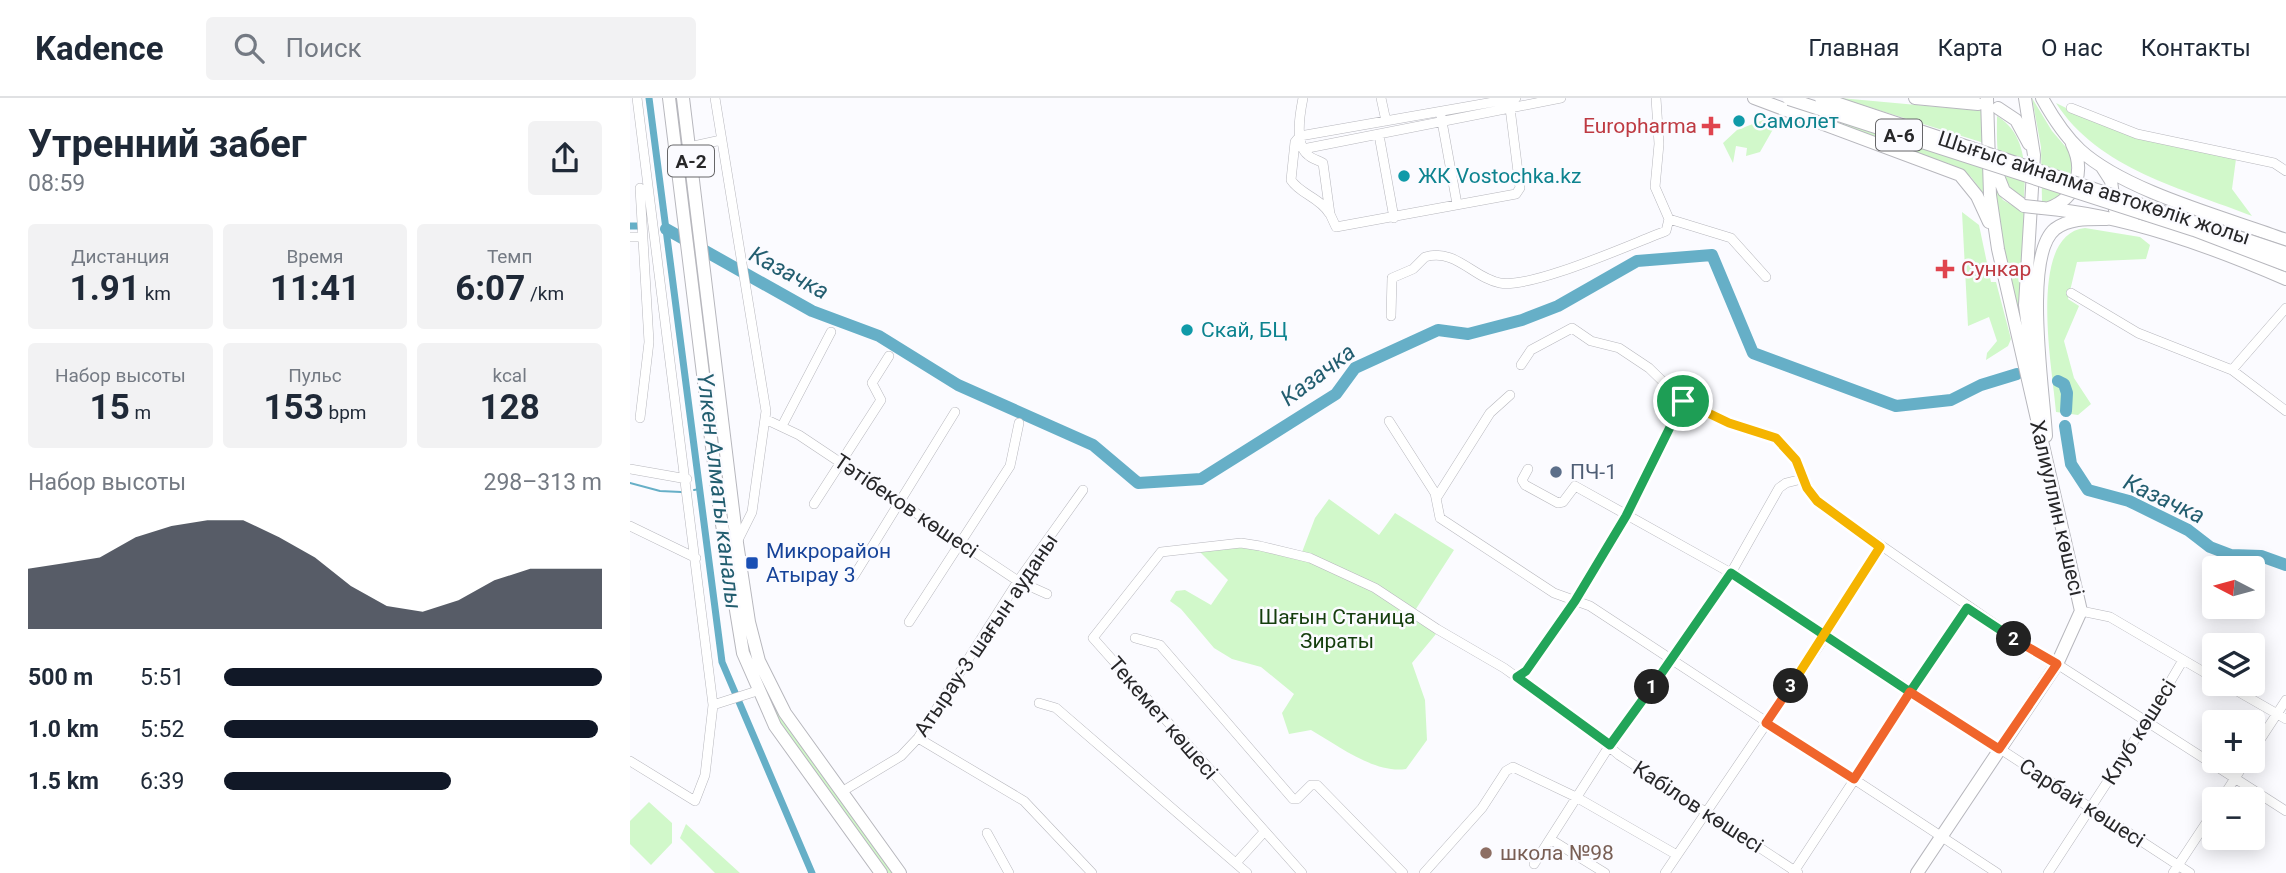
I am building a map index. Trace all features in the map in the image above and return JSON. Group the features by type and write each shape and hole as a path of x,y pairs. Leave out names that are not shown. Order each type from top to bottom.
{"main road":[{"name":"A-2","path":"669,98 738,636 752,692 881,873"},
{"name":"A-2","path":"683,98 737,543 749,622 759,661 785,713 900,873"},
{"path":"1754,98 1960,175 1970,184 1982,204 1997,249"},
{"name":"Шығыс айналма автокөлік жолы","path":"1821,98 2011,166"},
{"path":"1915,98 1988,105 2016,120 2026,134 2031,153 2025,305 2054,495"},
{"path":"2025,98 2033,140 2028,201"},
{"path":"2042,98 2070,140 2078,163 2076,185 2064,202 2045,208"},
{"name":"Шығыс айналма автокөлік жолы","path":"1787,99 2286,253"},
{"path":"1988,105 1990,195 1997,249"},
{"path":"2070,140 2109,176 2115,206 2121,215 2206,241 2286,272"},
{"path":"1990,145 1995,172 2004,191 2045,208 2107,219 2205,247 2286,279"},
{"path":"2096,162 2146,187 2286,240"},
{"path":"2011,166 2286,265"},
{"path":"2046,443 2036,307 2041,254 2050,234 2064,224 2086,218 2107,219"},
{"name":"Халиуллин көшесі","path":"1917,873 2057,664 2081,611 1997,249"}],"street":[{"path":"636,98 649,342 640,418"},
{"path":"715,98 765,419 752,512 737,543"},
{"path":"1303,98 1300,136 1303,149 1309,156 1323,163 1330,214"},
{"path":"1381,98 1386,121"},
{"path":"1447,98 1445,115 1457,204"},
{"path":"1303,149 1379,135 1514,98"},
{"path":"1510,108 1519,191 1516,194 1336,227 1320,201 1294,185 1291,180 1295,142 1300,136 1386,121 1510,108 1561,98"},
{"path":"1391,316 1392,278 1413,269 1425,257 1444,255 1499,283 1530,281 1666,231 1670,219 1655,187 1659,144 1656,98"},
{"path":"2071,108 2137,134 2274,163 2286,171"},
{"path":"1379,135 1394,218"},
{"path":"689,147 721,141"},
{"path":"630,761 695,801 705,775 713,705 687,480 639,189"},
{"path":"1670,219 1731,238 1766,277"},
{"path":"630,237 642,237"},
{"path":"2071,293 2138,333 2232,370 2286,411"},
{"path":"2232,370 2286,308"},
{"path":"1521,365 1531,350 1573,328 1591,341 1619,348 1648,368 1683,401 1729,423 1776,438 1796,460 1802,480 1817,501 1967,608 2286,811"},
{"path":"783,424 831,332"},
{"path":"814,504 881,400 872,383 889,356"},
{"path":"1437,497 1490,413 1510,395"},
{"path":"1517,677 1526,671 1575,601 1626,516 1683,401"},
{"path":"854,576 955,412"},
{"name":"Тәтібеков көшесі","path":"765,419 783,424 1018,581 1046,594"},
{"path":"1390,421 1437,497 1440,518 1554,593 1590,606 1997,873"},
{"path":"909,622 1010,466 1019,423"},
{"path":"630,469 687,480"},
{"name":"Сарбай көшесі","path":"1528,469 1522,480 1525,485 1558,503 1569,496 1573,488 1581,489 1731,573 2091,808 2176,869 2190,873"},
{"path":"1534,864 1610,745 1731,573 1779,488 1786,482 1802,480"},
{"name":"Атырау-3 шағын ауданы","path":"843,792 901,756 918,738 1018,581 1083,491"},
{"path":"630,526 696,558"},
{"name":"Кабілов көшесі","path":"1154,557 1177,548 1241,543 1310,558 1375,588 1517,677 1610,745 1619,755 1795,872"},
{"path":"1665,873 1825,636 1880,547"},
{"name":"Текемет көшесі","path":"1154,557 1093,638 1302,873"},
{"path":"1795,872 1967,608"},
{"path":"2081,611 2110,617 2202,671"},
{"path":"1135,638 1160,645 1293,799 1297,799 1311,785 1317,785 1403,873"},
{"name":"Клуб көшесі","path":"2048,873 2147,721 2183,660"},
{"path":"713,705 752,692"},
{"path":"2246,696 2282,717"},
{"path":"2265,737 2282,717 2286,700"},
{"path":"1039,703 1056,708 1247,873"},
{"path":"918,738 1024,801 1092,873"},
{"path":"1424,873 1482,808 1509,768 1514,767 1576,797 1678,855"},
{"path":"2230,787 2239,773"},
{"path":"2176,869 2202,829"},
{"path":"1236,863 1264,832"},
{"path":"987,833 1009,873"},
{"path":"1550,839 1605,873"}],"green space":[{"path":"1840,98 1983,111 1984,143"},
{"path":"2032,98 2052,131 2071,153 2072,186 2052,203 2042,202 2041,147"},
{"path":"2056,103 2144,138 2236,159 2232,189 2252,216 2171,186 2119,161 2095,145 2074,126"},
{"path":"678,105 759,677 806,753 893,873 886,873 780,728 742,640 674,106"},
{"path":"1786,105 1985,166 1986,197 1971,177 1949,164 1867,138"},
{"path":"1997,116 2007,123 2019,142 2024,163 2024,198 2014,192 2002,173"},
{"path":"1766,119 1776,124 1760,152 1746,156 1747,148 1736,146 1733,163 1723,143 1737,130"},
{"path":"1996,190 2003,200 2024,212 2022,329 2002,242"},
{"path":"1962,212 1979,225 1991,282 1996,282 2011,339 2008,346 1986,360 1987,353 1997,341 1989,317 1968,326"},
{"path":"2085,228 2140,237 2150,245 2146,259 2077,262 2068,299 2079,306 2064,341 2074,378 2091,404 2078,415 2056,412 2047,307 2049,278 2055,254 2067,236"},
{"name":"Шағын Станица Зираты","path":"1329,499 1379,535 1395,513 1454,550 1414,612 1414,616 1436,634 1412,663 1425,700 1427,740 1406,769 1369,763 1311,730 1289,734 1282,713 1294,694 1261,667 1232,659 1214,648 1181,609 1170,601 1176,591 1185,590 1211,605 1228,580 1197,549 1247,547 1299,560 1315,518"},
{"path":"649,802 672,823 672,843 651,865 630,844 630,821"},
{"path":"686,824 740,873 715,873 680,838"}],"waterway":[{"name":"Үлкен Алматы каналы","path":"649,98 722,662 812,873"},
{"path":"630,226 638,226"},
{"name":"Казачка","path":"666,229 812,311 879,336 958,385 1093,445 1138,483 1201,479 1336,394 1355,368 1438,330 1468,334 1522,320 1558,306 1637,261 1712,255 1753,353 1896,406 1951,400 1981,385 2017,374"},
{"name":"Казачка","path":"2058,381 2064,384 2067,393 2066,411"},
{"name":"Казачка","path":"2065,426 2071,464 2088,490 2129,501 2188,530 2210,547 2231,555 2261,556 2286,565"},
{"path":"630,483 660,491 681,492"},
{"name":"Үлкен Алматы каналы","path":"694,490 699,489"}],"place":[{"name":"Самолет","path":"1739,121"},
{"name":"Europharma","path":"1711,126"},
{"name":"ЖК Vostochka.kz","path":"1404,176"},
{"name":"Сункар","path":"1945,269"},
{"name":"Скай, БЦ","path":"1187,330"},
{"name":"ПЧ-1","path":"1556,472"},
{"name":"Микрорайон Атырау 3","path":"752,563"},
{"name":"школа №98","path":"1486,853"}],"route":[{"path":"1683,401 1626,516 1582,590 1526,671 1517,677 1610,745 1731,573 1825,636 1910,692 1967,608 2057,664 1999,749 1910,692 1854,779 1766,723 1819,646 1825,636 1853,590 1880,547 1817,501 1802,480 1796,460 1776,438 1729,423 1683,401"}]}
